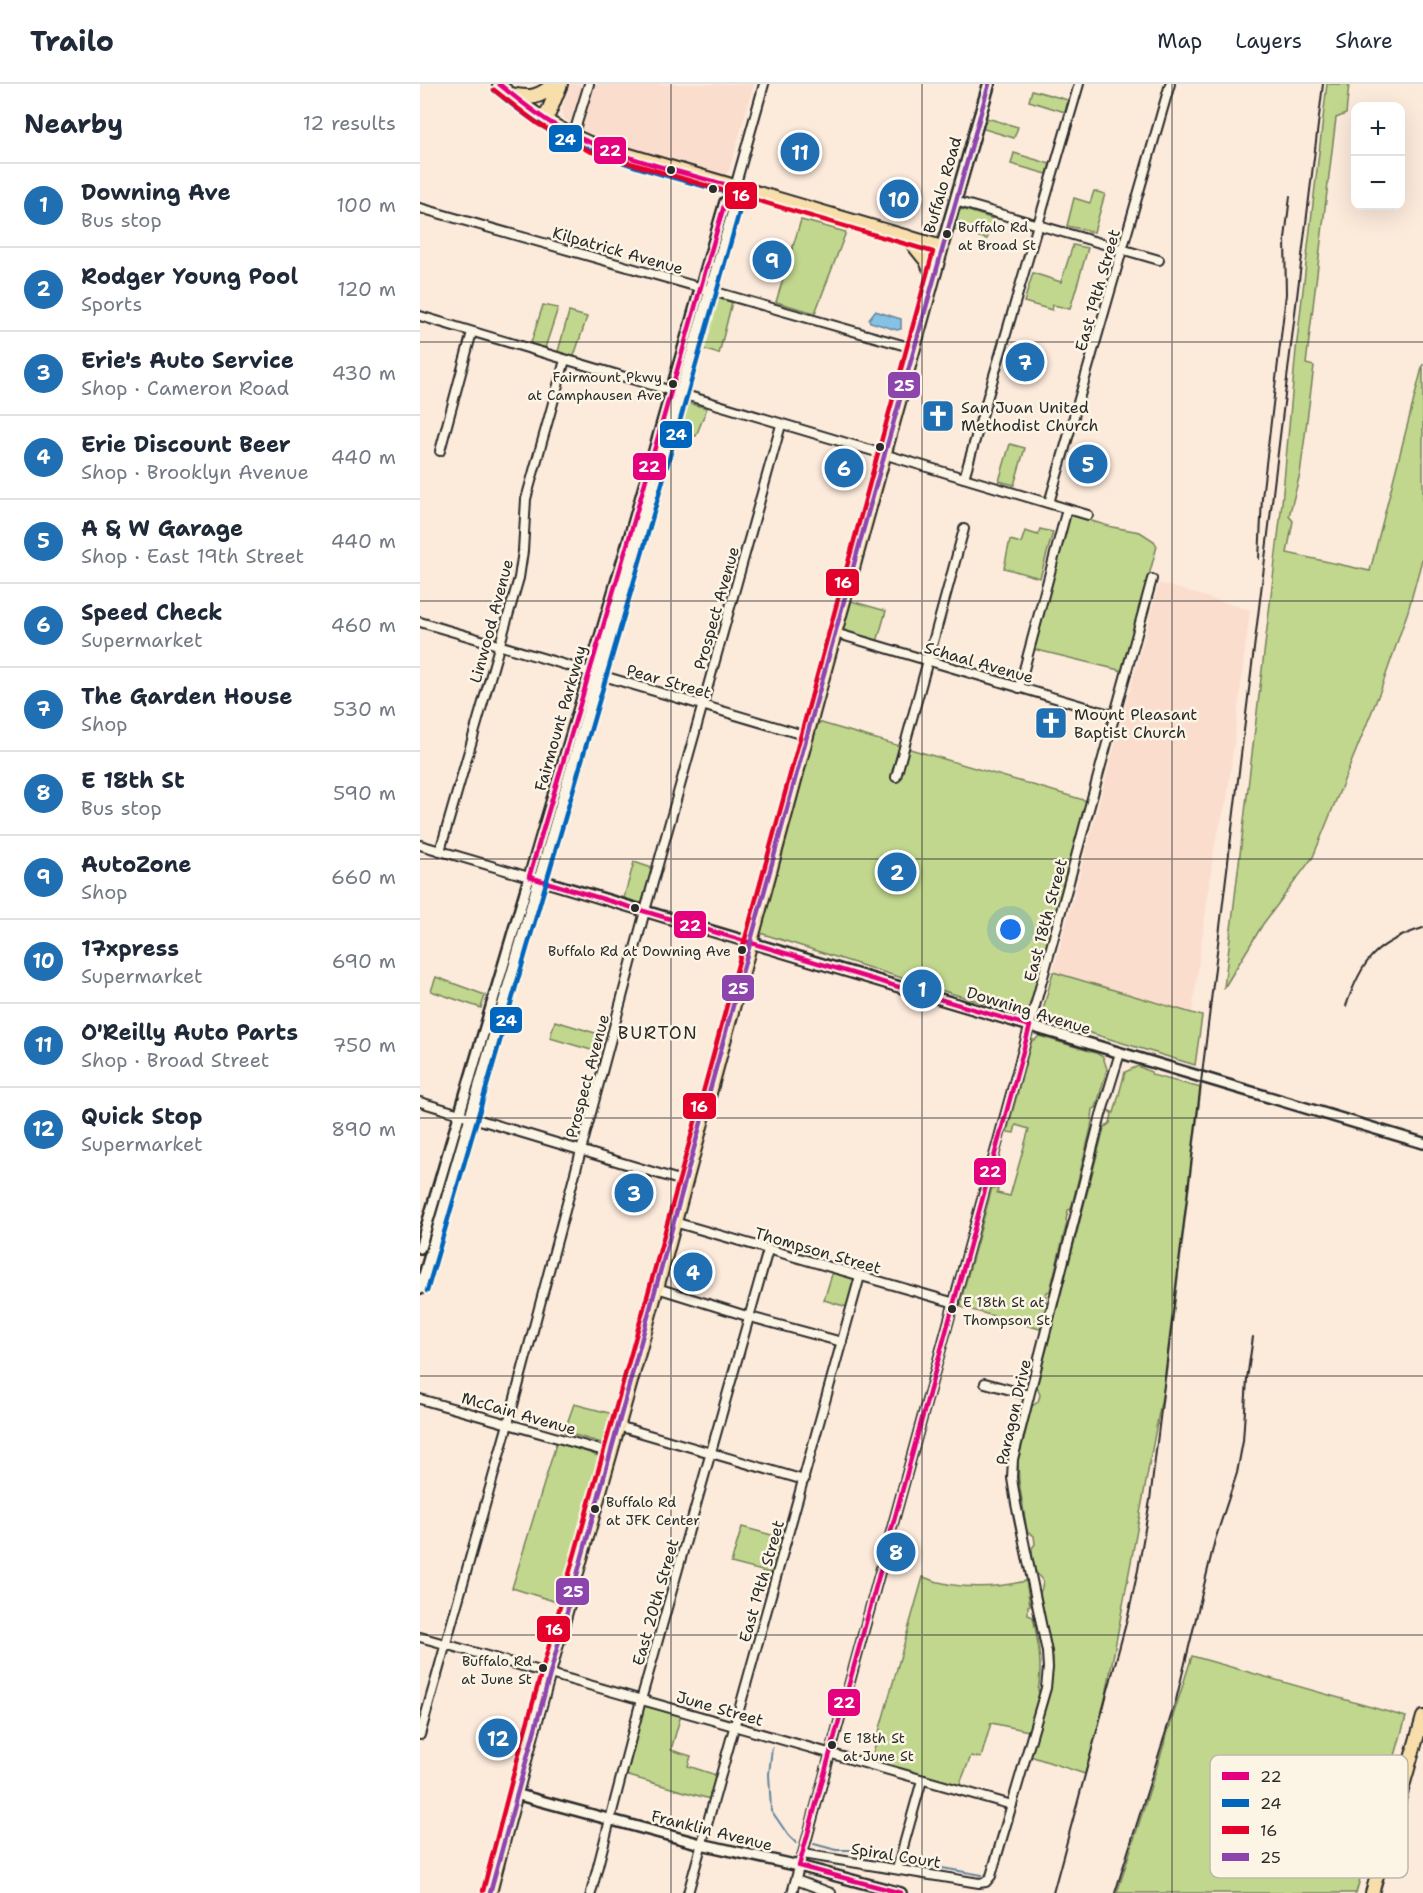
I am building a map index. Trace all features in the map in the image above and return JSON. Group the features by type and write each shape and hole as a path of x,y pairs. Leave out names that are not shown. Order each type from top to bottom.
{"highway":[{"path":"510,95 535,97 547,91 554,84"},
{"path":"545,121 560,84"}],"main road":[{"path":"499,84 545,121 573,136 618,153 942,247"},
{"name":"Buffalo Road","path":"490,1893 548,1673 657,1288 883,454 989,84"},
{"path":"906,236 926,261 933,277"},
{"path":"1408,1779 1420,1741 1423,1717"},
{"path":"1372,1893 1377,1878"}],"street":[{"path":"573,136 589,84"},
{"name":"Fairmount Parkway","path":"420,1248 529,877 594,673 706,289 734,204 730,199 764,84"},
{"path":"964,478 1079,84"},
{"name":"East 19th Street","path":"1049,503 1170,84"},
{"path":"955,201 1159,260"},
{"name":"Kilpatrick Avenue","path":"420,208 913,348"},
{"path":"420,316 1088,515"},
{"path":"440,451 472,332"},
{"name":"Linwood Avenue","path":"440,851 522,563 524,512 530,483 565,360"},
{"name":"Prospect Avenue","path":"420,1735 508,1424 645,911 781,425"},
{"path":"1019,688 1067,509"},
{"path":"896,777 964,529"},
{"name":"East 18th Street","path":"792,1893 1152,579"},
{"name":"Pear Street","path":"420,622 807,736"},
{"name":"Schaal Avenue","path":"835,633 1116,716"},
{"name":"Fairmount Parkway","path":"420,1289 540,880 594,673"},
{"name":"Downing Avenue","path":"420,845 1423,1143"},
{"name":"Paragon Drive","path":"986,1882 991,1876 1046,1688 1048,1668 1047,1652 1012,1478 1016,1444 1101,1115 1120,1053"},
{"path":"420,1102 686,1182"},
{"name":"Thompson Street","path":"674,1222 955,1303"},
{"name":"East 20th Street","path":"591,1893 641,1700 768,1250"},
{"name":"East 19th Street","path":"688,1893 860,1276"},
{"path":"657,1288 842,1342"},
{"path":"985,1383 1029,1395"},
{"name":"McCain Avenue","path":"420,1399 611,1453"},
{"path":"618,1426 804,1480"},
{"name":"June Street","path":"420,1637 1012,1805"},
{"path":"897,1869 922,1780"},
{"name":"Franklin Avenue","path":"515,1794 700,1844 799,1866 901,1893"},
{"name":"Spiral Court","path":"803,1854 979,1883 986,1882"},
{"path":"796,1880 831,1893"}],"shaded area":[{"path":"570,84 754,84 729,171 725,175 620,145 572,126 564,118 562,109"},
{"path":"1159,583 1250,610 1227,799 1215,843 1192,1013 1053,972"}],"green space":[{"path":"1327,84 1349,84 1346,114 1336,118 1306,364 1314,366 1300,474 1289,516 1293,521 1287,553 1370,571 1423,364 1423,556 1408,611 1381,689 1313,857 1263,924 1224,988 1282,503 1296,350"},
{"path":"1032,90 1068,100 1065,112 1029,101"},
{"path":"983,117 1018,127 1014,138 981,128"},
{"path":"1014,153 1050,164 1047,174 1011,164"},
{"path":"1094,191 1105,194 1094,232 1067,226 1074,198 1090,203"},
{"path":"962,209 994,219 987,239 952,229 957,212"},
{"path":"801,220 846,232 815,313 776,302"},
{"path":"1073,245 1088,248 1070,309 1053,305 1052,310 1024,302 1033,273 1061,282"},
{"path":"717,298 732,302 719,354 697,347 711,301 714,302"},
{"path":"543,305 558,308 544,351 530,346"},
{"path":"569,312 587,317 573,359 557,355"},
{"path":"683,402 707,408 696,436 674,428"},
{"path":"1010,444 1025,448 1014,485 999,481"},
{"path":"1068,514 1112,527 1140,532 1154,541 1157,546 1123,671 1033,649"},
{"path":"1040,529 1053,532 1040,578 1004,568 1010,540 1021,543 1025,531 1038,535"},
{"path":"851,601 886,611 877,642 842,632"},
{"path":"818,722 1087,801 1027,1016 760,933"},
{"path":"634,862 652,868 642,902 639,904 623,901"},
{"path":"1053,972 1202,1016 1195,1065 1041,1018"},
{"path":"436,977 485,995 481,1008 431,991"},
{"path":"555,1021 602,1035 598,1052 550,1038"},
{"path":"1039,1036 1096,1053 1103,1057 1107,1069 1096,1108 1093,1109 1091,1128 1071,1209 1068,1210 1050,1291 1047,1292 1045,1300 1047,1303 1040,1329 961,1307 992,1188 998,1189 997,1193 1010,1196 1029,1129 1016,1125 1014,1133 1007,1132 1032,1040"},
{"path":"1138,1066 1151,1072 1152,1075 1201,1088 1166,1375 1104,1706 1085,1774 1030,1756 1052,1679 1053,1658 1040,1593 1043,1581 1035,1570 1033,1562 1034,1536 1027,1531 1018,1461 1032,1406 1038,1402 1040,1395 1037,1386 1104,1128 1110,1123 1112,1114 1108,1110 1114,1113 1125,1072"},
{"path":"833,1271 854,1279 847,1307 824,1300"},
{"path":"574,1404 613,1414 605,1444 564,1432"},
{"path":"557,1441 601,1457 601,1471 560,1603 512,1588"},
{"path":"742,1527 783,1538 774,1574 731,1563"},
{"path":"923,1577 948,1584 974,1587 1000,1586 1026,1581 1030,1605 1028,1615 1033,1617 1037,1635 1040,1663 1038,1691 1040,1692 1029,1731 991,1723 981,1758 971,1756 959,1786 871,1760"},
{"path":"1192,1656 1406,1717 1395,1755 1210,1755 1210,1878 1360,1878 1356,1893 1117,1893"},
{"path":"644,1706 681,1715 671,1750 691,1756 688,1766 716,1775 710,1799 625,1775"}],"water":[{"path":"875,311 901,319 901,329 897,330 870,322 869,319"},
{"path":"881,855 907,863 903,876 912,879 909,892 885,885 890,869 879,865"}],"waterway":[{"path":"772,1748 769,1774 771,1810 796,1843"},
{"path":"814,1844 836,1850 849,1850 888,1858"},
{"path":"908,1862 982,1875"}],"railway":[{"path":"1053,1893 1128,1616 1150,1500 1323,84"},
{"path":"1259,559 1262,498 1286,294 1285,239 1290,196"},
{"path":"1346,1006 1358,977 1373,955 1393,940 1423,928"},
{"path":"1115,1893 1176,1700 1215,1540 1237,1473 1243,1441 1247,1379 1253,1337"}],"transit line":[{"name":"22","path":"499,84 551,123 572,135 641,161 735,187"},
{"name":"25","path":"490,1893 868,513 989,84"},
{"name":"24","path":"494,90 535,122 594,152 640,168 733,194"},
{"name":"16","path":"483,1891 523,1738 652,1279 933,252 589,151 538,124 494,90"},
{"name":"22","path":"725,202 529,877 1030,1026 799,1866 901,1893"},
{"name":"24","path":"427,1291 741,206"}],"place":[{"name":"O'Reilly Auto Parts","path":"800,152"},
{"name":"17xpress","path":"899,199"},
{"name":"Buffalo Rd at Broad St","path":"947,234"},
{"name":"AutoZone","path":"772,260"},
{"name":"The Garden House","path":"1025,362"},
{"name":"Fairmount Pkwy at Camphausen Ave","path":"673,384"},
{"name":"San Juan United Methodist Church","path":"938,416"},
{"name":"A & W Garage","path":"1088,464"},
{"name":"Speed Check","path":"844,468"},
{"name":"Mount Pleasant Baptist Church","path":"1051,723"},
{"name":"Rodger Young Pool","path":"897,872"},
{"name":"Buffalo Rd at Downing Ave","path":"742,950"},
{"name":"Downing Ave","path":"922,989"},
{"name":"Erie's Auto Service","path":"634,1193"},
{"name":"Erie Discount Beer","path":"693,1272"},
{"name":"E 18th St at Thompson St","path":"952,1309"},
{"name":"Buffalo Rd at JFK Center","path":"595,1509"},
{"name":"E 18th St","path":"896,1552"},
{"name":"Buffalo Rd at June St","path":"543,1668"},
{"name":"Quick Stop","path":"498,1738"},
{"name":"E 18th St at June St","path":"832,1745"}],"district":[{"name":"BURTON","path":"658,1033"}]}
